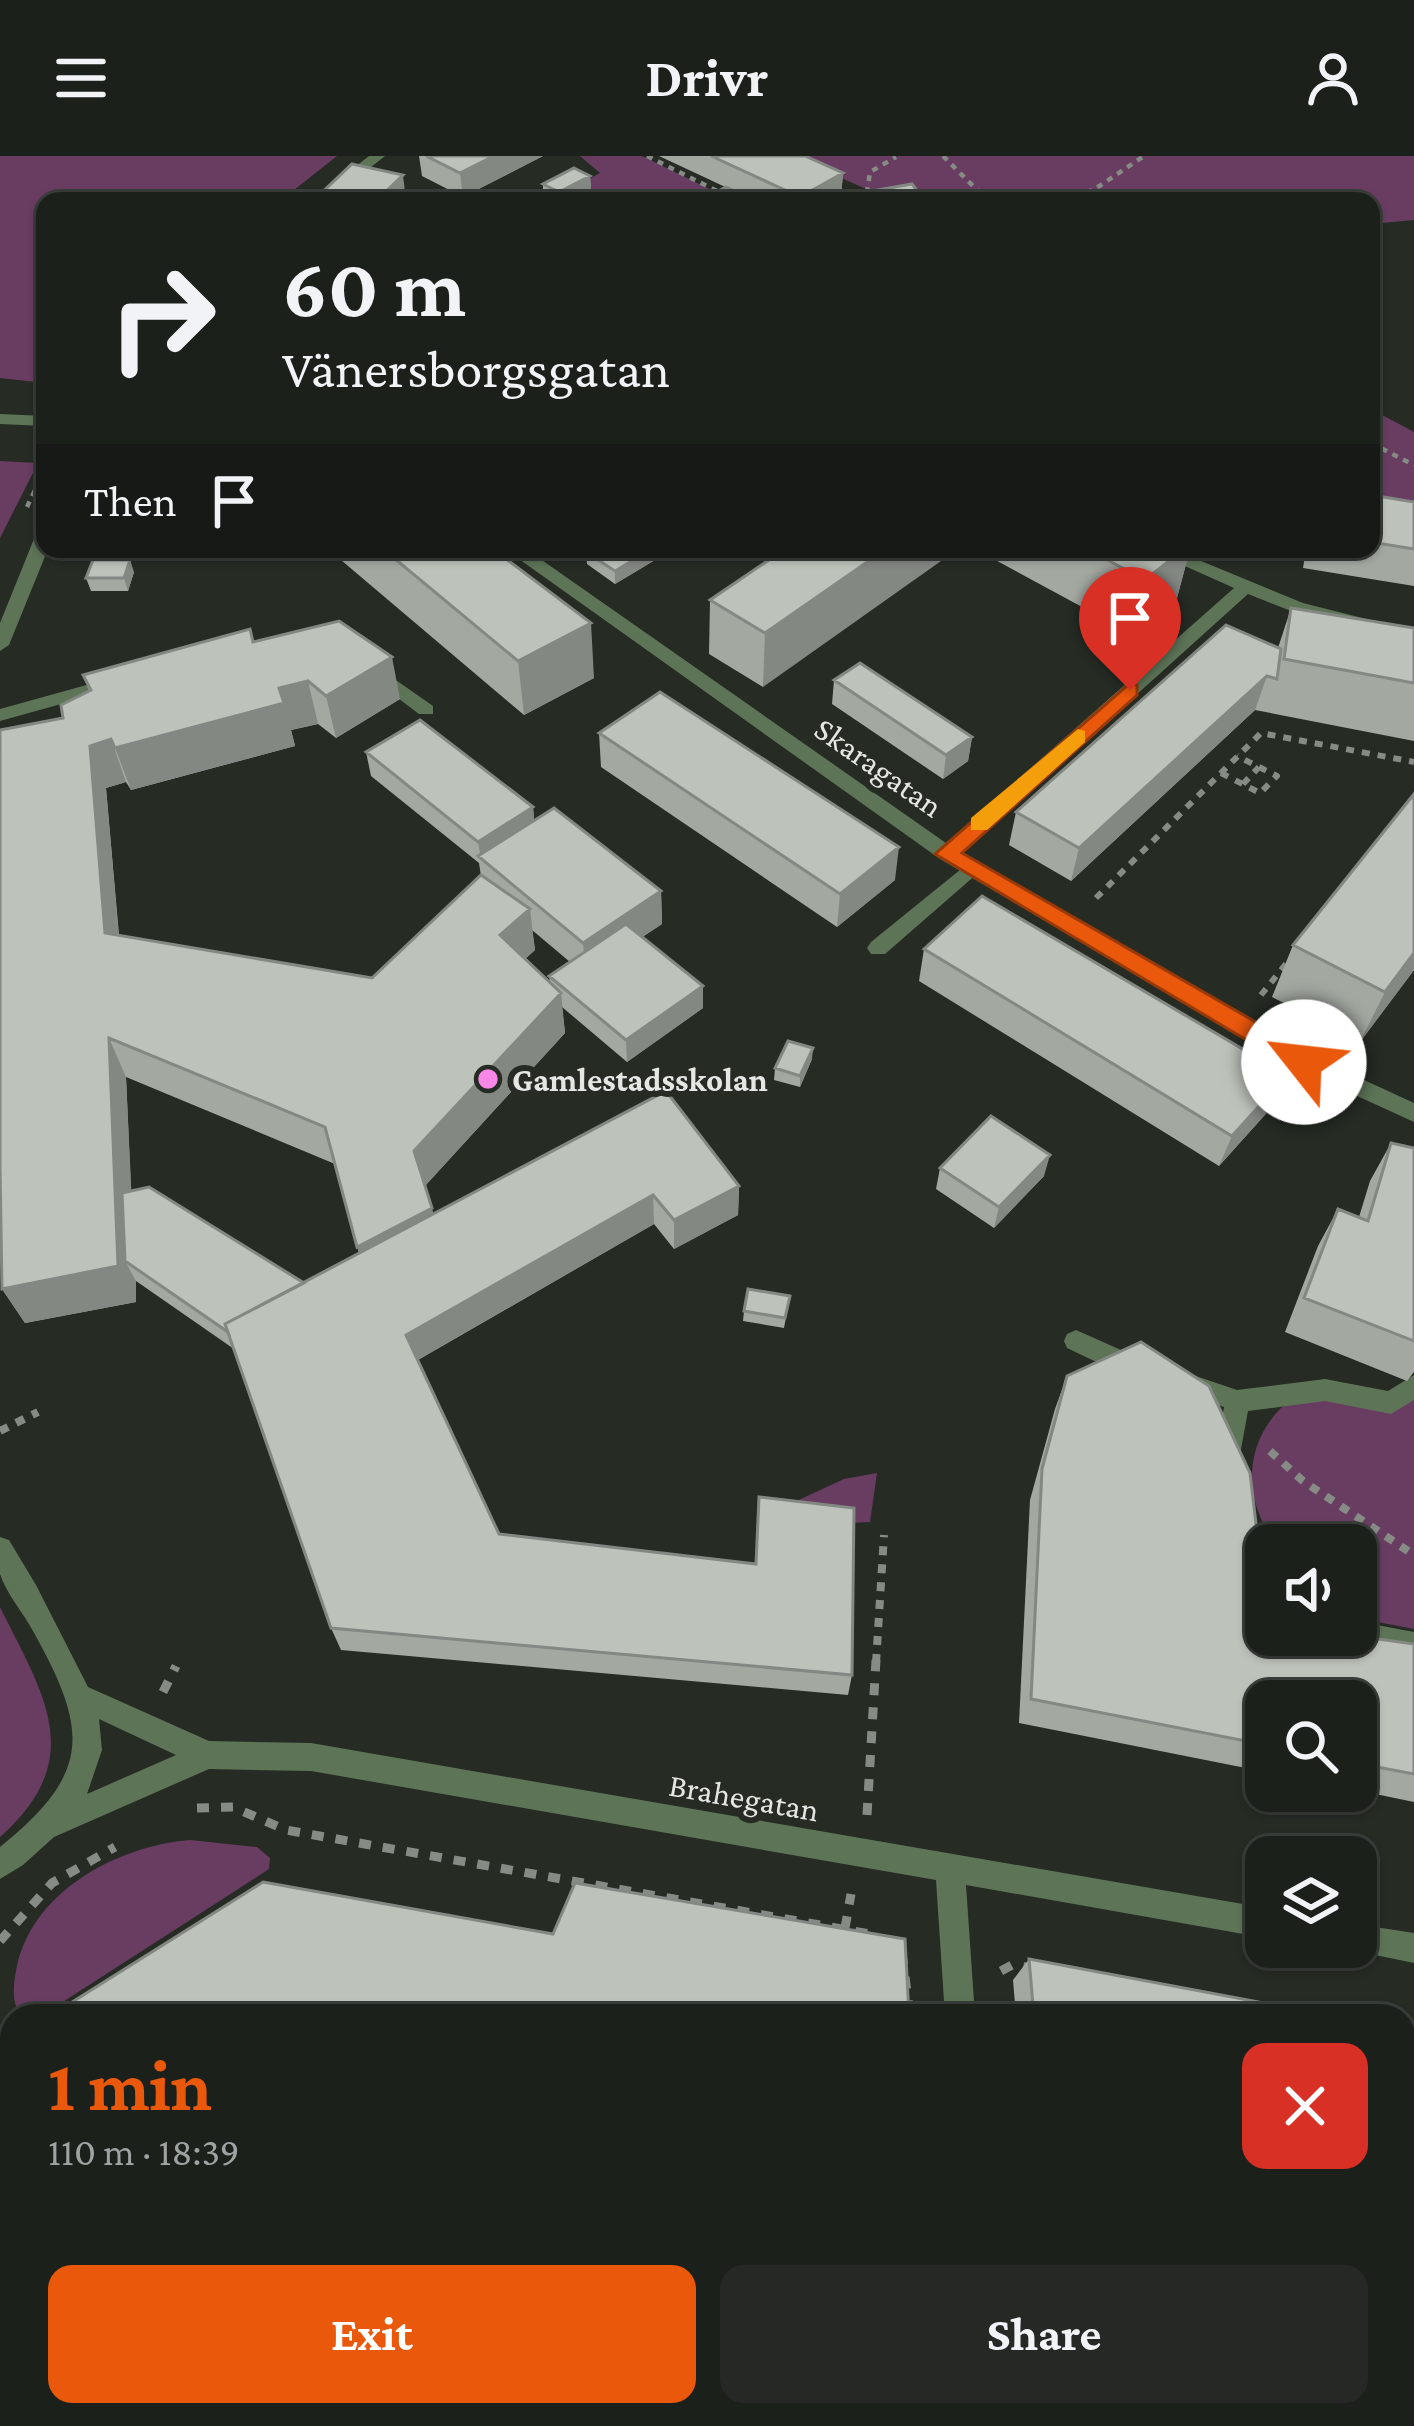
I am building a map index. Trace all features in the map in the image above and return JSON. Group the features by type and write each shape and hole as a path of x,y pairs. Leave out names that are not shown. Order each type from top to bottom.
{"street":[{"path":"331,192 379,156"},
{"path":"0,419 36,421"},
{"path":"0,645 36,556"},
{"name":"Skaragatan","path":"527,558 970,868 991,893 1068,926 1237,1024 1414,1113"},
{"path":"1176,558 1244,588 1414,637"},
{"path":"946,854 1244,588"},
{"path":"360,660 427,710"},
{"path":"0,715 131,678"},
{"path":"878,948 970,868"},
{"path":"1076,1341 1128,1366 1237,1401 1325,1390 1391,1403 1414,1387"},
{"path":"1237,1401 1227,1457 1245,1527"},
{"path":"0,1549 86,1716 88,1754 44,1827 7,1860 0,1887"},
{"path":"1377,1638 1414,1645"},
{"name":"Brahegatan","path":"76,1695 208,1755 310,1757 1245,1919"},
{"name":"Brahegatan","path":"44,1827 208,1755"},
{"path":"950,1870 959,2004"},
{"path":"1377,1942 1414,1948"}],"path":[{"path":"647,156 719,192"},
{"path":"868,192 878,185 869,179 870,172 898,156"},
{"path":"943,156 979,192"},
{"path":"1089,192 1144,156"},
{"path":"1380,448 1414,465"},
{"path":"1068,926 1262,733 1414,762"},
{"path":"1221,773 1260,794 1276,776 1237,756"},
{"path":"1243,784 1259,767"},
{"path":"1237,1024 1297,951"},
{"path":"0,1431 38,1412"},
{"path":"1261,1443 1303,1480 1414,1555"},
{"path":"845,1928 873,1787 884,1535"},
{"path":"177,1809 233,1807 286,1830 890,1939 907,1962 909,2004"},
{"path":"0,1941 52,1883 133,1836"},
{"path":"995,1984 998,1972 1012,1965 1037,1969"}],"shaded area":[{"path":"0,156 337,156 291,192 36,192 36,382 0,378"},
{"path":"580,156 642,156 716,192 589,192 593,190 582,183 600,173"},
{"path":"791,156 1414,156 1414,220 1380,223 1380,192 873,192"},
{"path":"1380,414 1414,432 1414,512 1380,506"},
{"path":"0,461 36,463 36,467 0,538"},
{"path":"1325,1390 1414,1397 1414,1629 1377,1622 1377,1524 1264,1524 1253,1493 1254,1457 1268,1423 1296,1400"},
{"path":"877,1473 870,1522 829,1524 790,1504 844,1479"},
{"path":"0,1607 42,1697 50,1725 50,1752 44,1780 27,1808 0,1837"},
{"path":"190,1840 257,1847 270,1858 269,1869 60,2004 16,2004 16,1971 25,1943 58,1896 107,1863 162,1844"}],"building":[{"path":"426,156 494,156 460,173"},
{"path":"711,156 805,156 843,173 809,192 789,192"},
{"path":"352,164 403,175 385,192 322,192"},
{"path":"574,168 590,176 559,192 543,184"},
{"path":"912,184 918,192 866,192"},
{"path":"1380,496 1414,502 1414,549 1380,543"},
{"path":"394,558 505,558 591,623 518,661"},
{"path":"595,558 637,558 615,571"},
{"path":"772,558 873,558 765,633 710,600"},
{"path":"1104,558 1173,558 1145,580"},
{"path":"93,560 130,560 124,578 86,578"},
{"path":"1291,608 1414,628 1414,683 1284,659"},
{"path":"339,621 392,657 326,696 308,681 279,688 284,703 115,748 111,739 90,746 105,933 372,978 481,875 530,909 500,935 561,993 414,1151 432,1208 357,1247 325,1127 109,1038 118,1266 2,1289 0,730 63,718 61,705 91,690 83,675 250,629 253,642"},
{"path":"1226,625 1281,649 1277,679 1267,676 1079,848 1016,812"},
{"path":"860,663 972,737 946,755 834,680"},
{"path":"660,692 899,847 840,894 599,733"},
{"path":"420,720 533,807 478,842 366,752"},
{"path":"1414,794 1414,953 1385,992 1293,945"},
{"path":"554,808 661,891 583,943 478,856"},
{"path":"982,896 1287,1075 1232,1136 924,949"},
{"path":"626,924 703,986 626,1040 549,976"},
{"path":"788,1041 813,1048 800,1076 775,1068"},
{"path":"666,1091 739,1186 674,1220 653,1195 406,1335 499,1534 756,1564 759,1497 854,1508 852,1675 331,1628 225,1324"},
{"path":"991,1116 1050,1155 999,1207 940,1168"},
{"path":"1391,1143 1414,1148 1414,1341 1304,1298 1338,1209 1368,1221"},
{"path":"149,1187 304,1283 225,1324 228,1332 125,1261 122,1193"},
{"path":"748,1289 790,1296 785,1318 744,1311"},
{"path":"1141,1342 1209,1386 1250,1473 1256,1524 1245,1524 1245,1656 1377,1656 1377,1639 1414,1644 1414,1774 1377,1767 1377,1680 1245,1680 1245,1741 1031,1699 1042,1469 1067,1376"},
{"path":"263,1882 553,1934 575,1883 905,1939 908,2004 69,2004"},
{"path":"1029,1959 1269,2004 1033,2004"}],"slow traffic":[{"path":"979,824 1078,736"}],"place":[{"name":"Gamlestadsskolan","path":"488,1079"}],"route":[{"path":"1130,690 946,854 1304,1062"}]}
